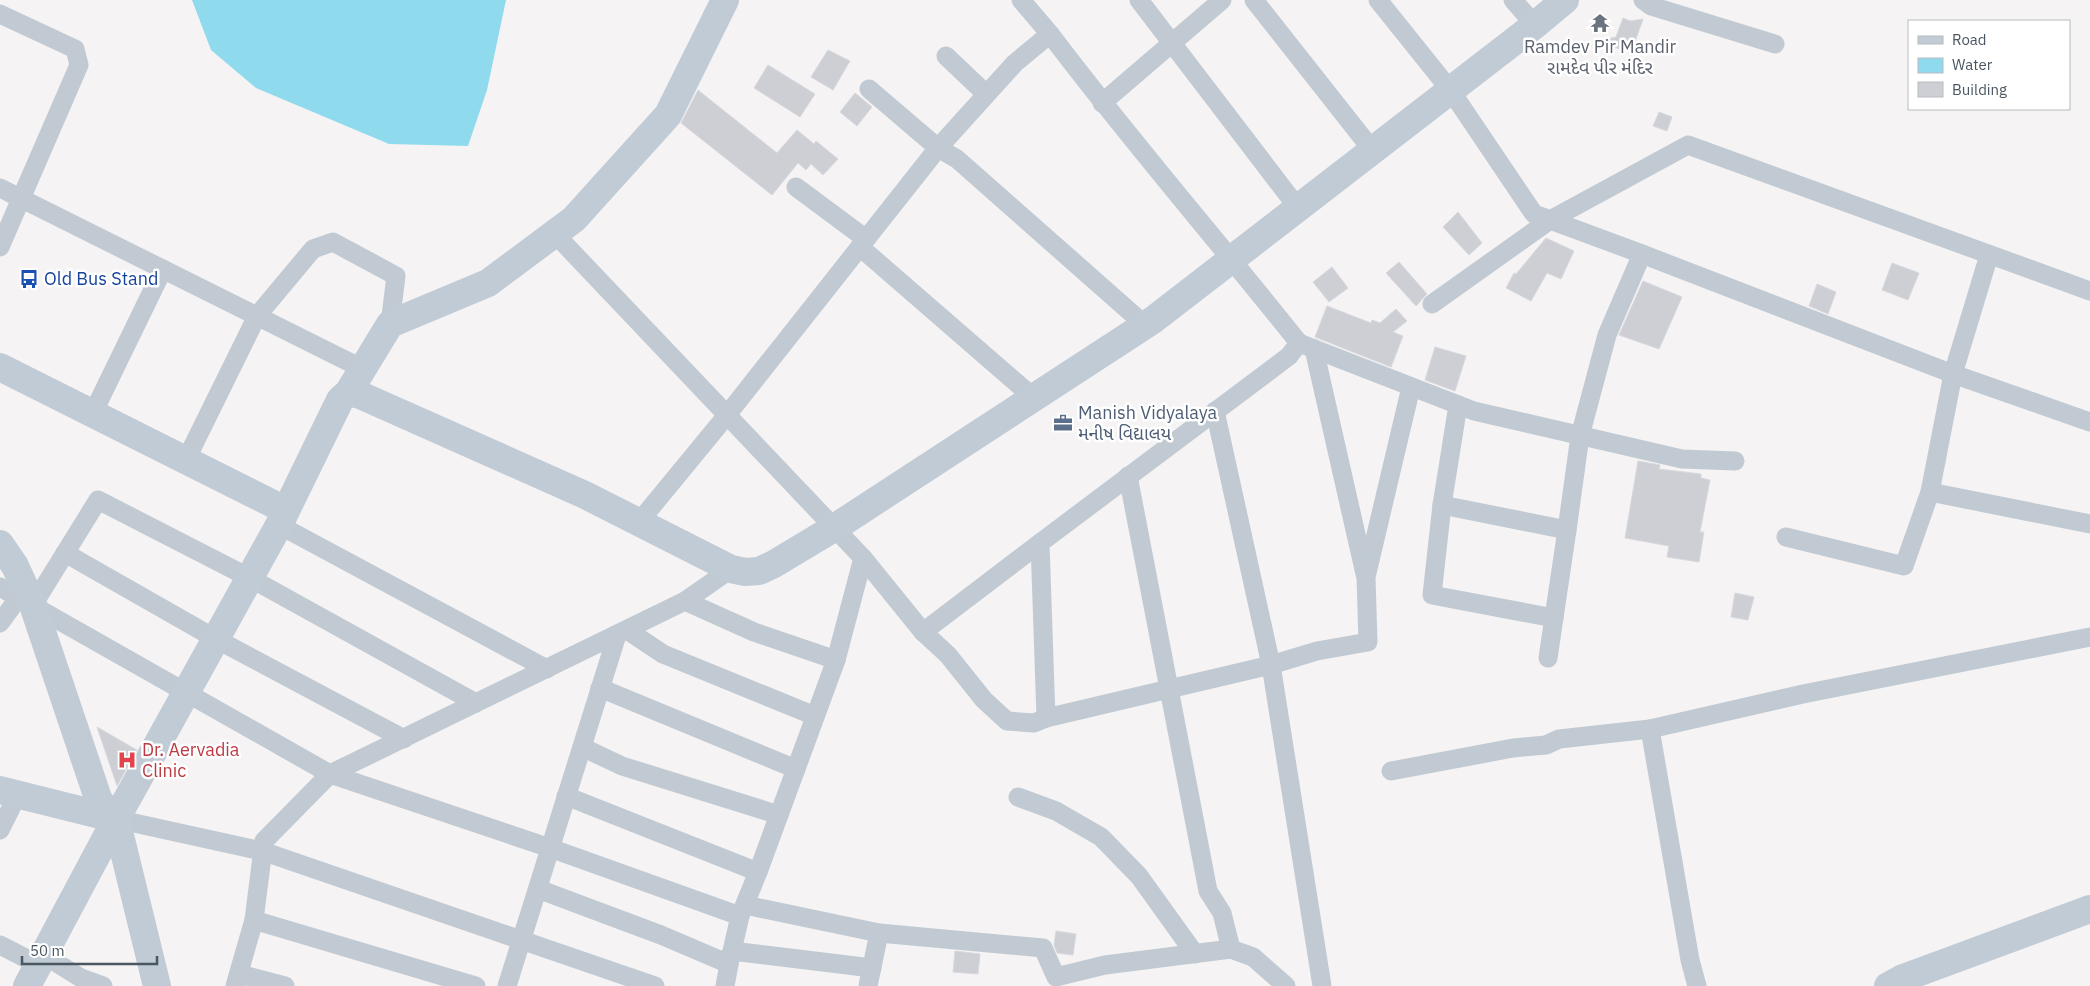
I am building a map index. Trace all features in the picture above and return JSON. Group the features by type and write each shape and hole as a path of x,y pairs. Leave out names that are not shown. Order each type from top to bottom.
{"main road":[{"path":"37,969 116,819 282,518 340,400 348,393 390,324 488,284 574,219 668,115 725,0"},
{"path":"348,393 369,399 585,495 732,569 745,572 759,571 834,528 1146,325 1451,91 1565,0"},
{"path":"0,367 186,460 282,518"},
{"path":"0,544 15,566 99,801 116,819 157,986"},
{"path":"9,792 116,819"},
{"path":"1888,986 1901,979 2090,909"}],"street":[{"path":"555,234 863,558 923,632 948,655 984,700 1007,721 1034,723 1046,718 1271,665 1316,651 1368,642 1366,578 1306,346 1102,103 1050,34 1021,0"},
{"path":"1138,0 1298,208"},
{"path":"1102,103 1222,0"},
{"path":"1254,0 1373,151"},
{"path":"1378,0 1451,91 1534,214 1953,374 2090,422"},
{"path":"1513,0 1536,25"},
{"path":"1643,0 1651,6 1775,44"},
{"path":"0,14 74,49 79,65 0,247"},
{"path":"639,522 727,416 938,148 1015,63 1050,34"},
{"path":"946,56 986,94"},
{"path":"869,89 938,148 956,159 1146,325"},
{"path":"1432,304 1550,220 1688,145 2090,292"},
{"path":"0,188 363,369"},
{"path":"796,188 863,243 1034,398"},
{"path":"186,460 258,316 313,249 333,242 396,276 390,324"},
{"path":"1548,658 1580,436 1606,335 1642,254"},
{"path":"1786,537 1904,566 1930,492 1953,374 1989,255"},
{"path":"93,413 163,270"},
{"path":"1306,346 1474,411 1682,459 1734,461"},
{"path":"923,632 1128,476 1289,356 1306,346"},
{"path":"1366,578 1411,387"},
{"path":"1458,405 1442,505 1432,594 1554,618"},
{"path":"1216,411 1271,665 1322,986"},
{"path":"1128,476 1208,891 1222,912 1231,949"},
{"path":"1930,492 2090,524"},
{"path":"0,623 26,601 65,553 98,500 250,578 476,704"},
{"path":"1442,505 1567,530"},
{"path":"282,518 547,669"},
{"path":"1040,542 1046,718"},
{"path":"65,553 216,639 404,738"},
{"path":"725,986 742,911 836,660 863,558"},
{"path":"285,986 237,980 254,920 264,841 330,774 685,601 732,569"},
{"path":"0,587 330,774 742,911 879,933 1043,948 1056,977 1105,965 1231,949 1253,957 1286,986"},
{"path":"685,601 754,632 836,660"},
{"path":"507,986 600,688 622,632"},
{"path":"622,632 663,654 815,716"},
{"path":"1392,771 1512,748 1546,746 1559,739 1650,729 1803,694 2090,638"},
{"path":"600,688 796,769"},
{"path":"1650,729 1690,960 1697,986"},
{"path":"582,747 622,766 779,815"},
{"path":"0,830 9,792"},
{"path":"566,796 758,872"},
{"path":"1018,797 1056,811 1101,837 1139,876 1195,954"},
{"path":"116,819 262,851 655,986"},
{"path":"538,888 661,935 731,958 870,977 879,933"},
{"path":"254,920 476,986"},
{"path":"0,945 37,969 81,978 103,986"}],"water":[{"path":"192,0 506,0 487,90 468,146 389,144 256,88 211,50"}],"building":[{"path":"1623,18 1630,21 1643,19 1631,53 1597,41 1616,37"},
{"path":"828,50 850,61 833,90 811,77"},
{"path":"768,65 815,94 800,117 754,88"},
{"path":"698,90 777,153 797,130 814,144 816,141 838,159 823,175 811,164 806,170 798,163 772,195 681,123"},
{"path":"855,93 872,107 857,126 840,112"},
{"path":"1659,112 1672,117 1667,131 1653,126"},
{"path":"1458,212 1482,243 1469,255 1443,227"},
{"path":"1546,238 1574,251 1561,279 1547,273 1531,301 1506,288 1514,273 1516,274"},
{"path":"1399,262 1427,294 1416,306 1386,273"},
{"path":"1892,263 1919,273 1908,300 1882,290"},
{"path":"1332,267 1348,288 1329,302 1313,282"},
{"path":"1643,281 1682,297 1659,349 1619,335"},
{"path":"1817,284 1836,292 1828,314 1809,306"},
{"path":"1327,306 1371,323 1372,320 1380,323 1396,309 1407,321 1393,332 1403,336 1391,367 1315,337"},
{"path":"1435,347 1466,356 1455,391 1425,380"},
{"path":"1638,461 1660,465 1659,469 1701,474 1701,478 1710,480 1700,532 1704,532 1699,562 1667,557 1669,546 1625,538"},
{"path":"1735,593 1754,597 1748,620 1731,617"},
{"path":"97,727 137,750 117,786"},
{"path":"1056,931 1076,934 1073,955 1057,953 1054,945"},
{"path":"955,951 980,954 978,974 953,972"}],"place":[{"name":"Ramdev Pir Mandir રામદેવ પીર મંદિર","path":"1600,23"},
{"name":"Old Bus Stand","path":"29,279"},
{"name":"Manish Vidyalaya મનીષ વિદ્યાલય","path":"1063,423"},
{"name":"Dr. Aervadia Clinic","path":"127,760"}]}
